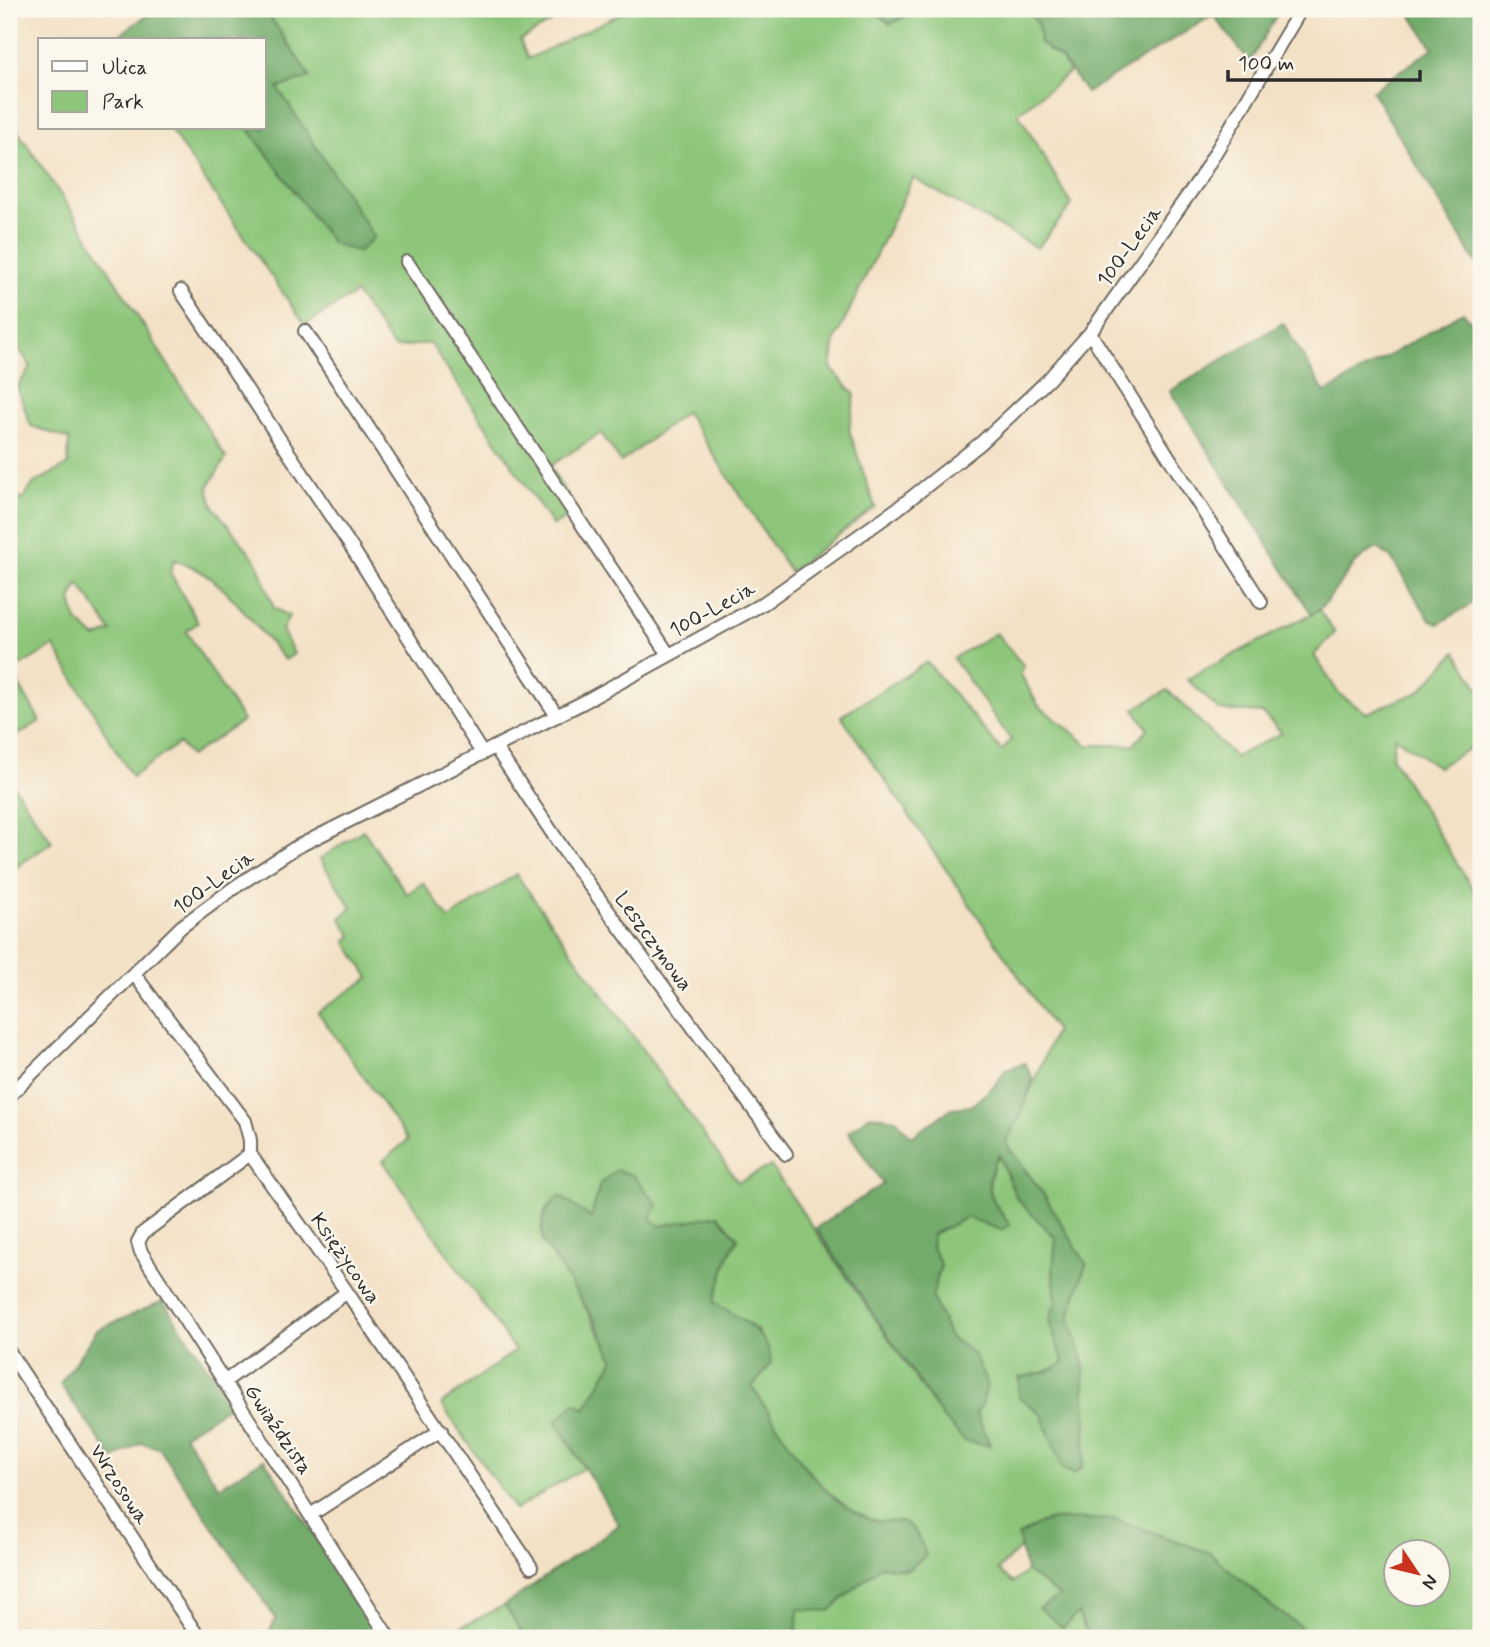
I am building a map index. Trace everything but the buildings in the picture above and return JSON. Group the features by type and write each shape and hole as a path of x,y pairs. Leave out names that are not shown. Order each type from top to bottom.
{"street":[{"name":"100-Lecia","path":"9,1096 206,907 295,848 557,716 764,603 897,509 1011,416 1090,333 1199,180 1301,9"},
{"path":"407,262 669,655"},
{"path":"181,290 352,548 482,753"},
{"path":"305,331 557,716"},
{"path":"1090,333 1261,602"},
{"name":"Leszczynowa","path":"495,747 565,852 786,1154"},
{"name":"Księżycowa","path":"134,974 245,1121 250,1154 441,1430 531,1567"},
{"name":"Gwiaździsta","path":"250,1154 143,1233 138,1242 141,1252 312,1514 389,1638"},
{"path":"224,1382 347,1292"},
{"name":"Wrzosowa","path":"9,1352 199,1638"},
{"path":"312,1514 441,1430"}],"green space":[{"path":"143,9 265,9 310,77 278,88 374,237 358,252 332,243 249,130 266,130 266,38 115,38 146,16"},
{"path":"265,9 575,9 520,40 528,59 630,9 872,9 890,24 920,9 1027,9 1038,25 1040,43 1062,59 1069,73 1018,113 1072,205 1037,248 913,178 835,340 831,368 855,395 849,430 875,507 790,572 686,412 621,462 601,433 550,466 576,511 553,526 430,343 394,348 356,293 305,325 170,130 249,130 332,242 374,237 277,87 310,77"},
{"path":"872,9 920,9 890,24"},
{"path":"1027,9 1280,9 1250,62 1213,15 1086,93 1062,59 1040,43 1038,25"},
{"path":"1407,9 1481,9 1481,271 1372,91 1433,48"},
{"path":"9,118 77,219 226,458 208,487 213,506 257,562 274,608 289,616 282,630 294,654 285,660 222,588 191,566 174,560 170,572 198,623 186,631 243,721 190,756 179,743 132,777 54,646 11,671 40,721 9,741 9,492 22,500 34,483 68,465 69,439 31,426 17,387 31,367 9,333","holes":["79,584 111,631 96,638 77,621 71,600"]},
{"path":"1463,312 1481,335 1481,598 1438,624 1430,620 1391,558 1378,548 1358,561 1312,615 1170,391 1283,323 1325,393"},
{"path":"1319,610 1335,633 1314,655 1339,694 1367,713 1419,692 1456,652 1481,692 1481,742 1438,767 1395,737 1392,758 1481,902 1481,1638 1317,1638 1272,1607 1210,1553 1114,1519 1048,1520 998,1570 1013,1583 1026,1571 1060,1596 1040,1609 1078,1613 1089,1638 796,1638 798,1609 829,1611 880,1566 907,1570 926,1556 919,1539 906,1524 882,1522 860,1515 826,1490 798,1457 751,1387 771,1364 757,1330 714,1302 728,1257 738,1238 718,1215 660,1226 600,1184 591,1219 560,1196 546,1208 541,1228 614,1359 585,1410 556,1421 584,1468 515,1510 441,1404 515,1351 383,1161 408,1140 318,1012 369,978 346,941 352,936 340,918 352,908 320,859 363,830 407,894 423,883 449,919 516,874 738,1182 771,1166 943,1418 990,1445 976,1413 974,1354 950,1337 932,1297 941,1265 931,1246 933,1234 967,1217 1001,1230 1010,1225 990,1191 991,1175 998,1154 1017,1199 1056,1238 1053,1269 1056,1302 1049,1321 1064,1364 1046,1372 1019,1378 1041,1414 1063,1469 1083,1466 1086,1424 1083,1360 1069,1317 1086,1264 1046,1198 1005,1142 1056,1031 841,716 927,662 1002,751 1011,740 953,658 996,633 1023,665 1021,675 1038,705 1088,745 1133,745 1148,729 1134,709 1168,690 1235,757 1282,733 1262,713 1219,710 1187,679"},
{"path":"9,779 52,842 9,872"},
{"path":"1025,1063 1033,1079 1020,1117 1005,1143 1046,1198 1086,1264 1069,1317 1083,1360 1086,1424 1083,1466 1074,1474 1063,1469 1041,1414 1019,1397 1019,1378 1046,1372 1064,1363 1049,1321 1056,1302 1053,1269 1056,1238 1017,1199 999,1155 990,1175 990,1192 1010,1225 1001,1230 967,1217 933,1234 931,1246 941,1265 932,1297 950,1337 974,1354 987,1385 982,1405 976,1413 990,1446 965,1441 943,1418 816,1228 883,1184 848,1132 870,1115 896,1119 911,1137 952,1108 971,1106 993,1087 1006,1069"},
{"path":"616,1170 633,1175 658,1205 651,1218 660,1226 718,1215 738,1238 728,1257 714,1302 752,1327 765,1342 771,1364 752,1387 798,1458 826,1490 860,1515 872,1520 906,1524 913,1529 926,1555 907,1570 880,1566 829,1611 798,1609 796,1638 525,1638 505,1605 619,1525 556,1421 575,1403 585,1409 614,1359 596,1322 543,1242 542,1228 544,1216 560,1196 591,1218 600,1184"},
{"path":"163,1301 232,1404 184,1435 219,1487 264,1459 383,1638 266,1638 276,1619 159,1448 141,1443 113,1459 60,1384 97,1330"},
{"path":"1114,1519 1210,1553 1272,1607 1317,1638 1089,1638 1078,1613 1063,1628 1039,1608 1060,1596 1026,1571 1018,1535 1048,1520"},
{"path":"505,1605 525,1638 462,1638 457,1629"}]}
